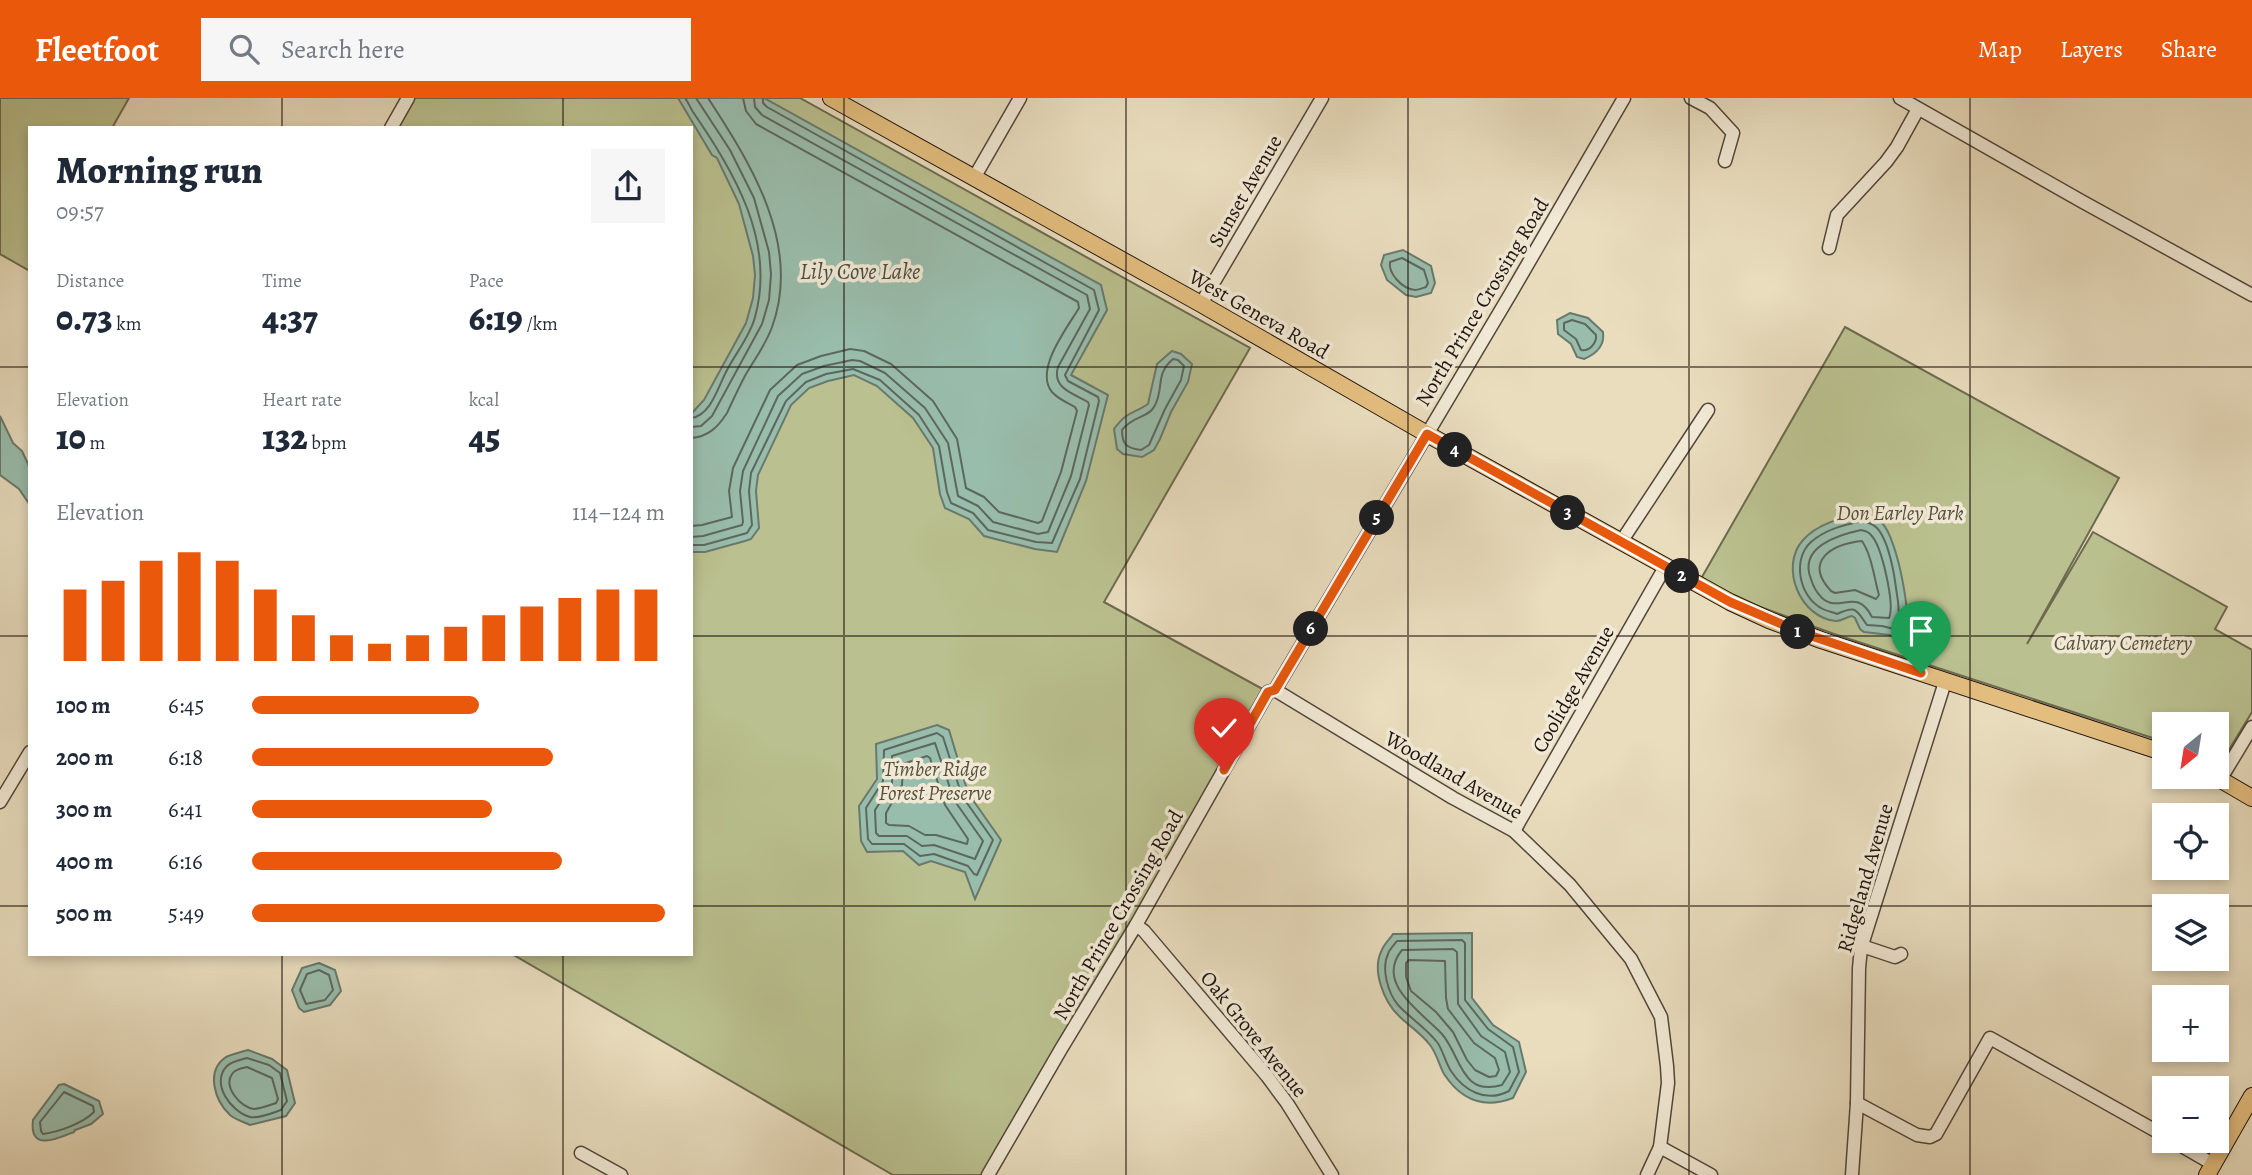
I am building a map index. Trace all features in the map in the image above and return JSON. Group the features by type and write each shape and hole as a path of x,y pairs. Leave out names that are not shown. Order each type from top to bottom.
{"main road":[{"name":"West Geneva Road","path":"831,98 1730,602 1800,632 2152,749"},
{"path":"2230,779 2252,788"},
{"path":"2230,783 2252,798"},
{"path":"2210,1169 2252,1096"}],"street":[{"path":"392,126 408,98"},
{"path":"974,178 1020,98"},
{"name":"Sunset Avenue","path":"1202,304 1322,98"},
{"name":"North Prince Crossing Road","path":"988,1175 1136,925 1268,692 1275,690 1624,98"},
{"path":"1691,98 1710,108 1734,133 1725,161"},
{"path":"1900,98 2252,295"},
{"path":"1829,248 1837,215 1885,162 1918,109"},
{"path":"1621,542 1708,410"},
{"name":"Coolidge Avenue","path":"1514,831 1665,567"},
{"name":"Ridgeland Avenue","path":"1852,1175 1862,946 1945,681"},
{"name":"Woodland Avenue","path":"1275,690 1453,798 1514,831 1570,885 1631,959 1661,1017 1668,1083 1660,1147 1647,1175"},
{"path":"2230,759 2252,727"},
{"path":"0,802 28,755"},
{"name":"Oak Grove Avenue","path":"1136,925 1268,1076 1332,1175"},
{"path":"1862,946 1895,957 1902,954"},
{"path":"1857,1103 1917,1135 1930,1137 1936,1134 1990,1038 2152,1129"},
{"path":"1660,1147 1711,1175"},
{"path":"582,1153 621,1175"},
{"path":"2189,1153 2210,1169"}],"green space":[{"path":"0,98 129,98 113,126 28,126 28,270 0,254"},
{"name":"Timber Ridge Forest Preserve","path":"415,98 800,98 1250,348 1104,602 1268,692 988,1175 893,1175 515,956 693,956 693,126 399,126"},
{"name":"Don Earley Park","path":"1845,327 2119,478 2027,644 2093,532 2227,607 2215,629 2252,650 2252,712 2230,748 2230,712 2152,712 2152,738 1834,634 1698,584"}],"water":[{"name":"Lily Cove Lake","path":"678,98 764,98 1101,285 1107,310 1071,375 1108,395 1086,481 1057,552 984,536 969,519 945,508 940,494 933,448 913,418 877,386 854,375 809,388 791,405 758,475 756,491 759,528 751,539 705,552 693,552 693,412 704,400 746,323 753,298 755,275 753,256 739,204 717,158 712,155"},
{"path":"1403,250 1431,266 1435,283 1431,293 1416,297 1406,295 1387,280 1381,265 1384,255"},
{"path":"1570,313 1588,318 1603,332 1599,349 1584,359 1577,357 1571,344 1558,334 1557,320"},
{"path":"1172,351 1181,354 1192,364 1188,382 1154,450 1142,457 1123,454 1117,449 1114,429 1127,416 1148,404 1157,364"},
{"path":"0,416 13,443 22,451 28,464 28,502 19,489 0,475"},
{"path":"1863,513 1882,523 1893,546 1906,600 1906,644 1890,635 1864,632 1852,616 1836,621 1823,618 1812,611 1797,590 1793,564 1796,551 1803,540 1823,525"},
{"path":"937,725 949,730 968,793 1001,840 975,899 965,872 931,861 919,865 903,851 867,852 861,841 859,806 877,779 876,744"},
{"path":"1472,933 1472,998 1493,1025 1519,1042 1526,1072 1513,1098 1492,1103 1474,1100 1451,1083 1430,1045 1389,1003 1379,977 1381,952 1393,934"},
{"path":"319,963 335,970 341,991 330,1005 304,1012 299,1008 292,990 302,968"},
{"path":"248,1050 272,1059 287,1070 295,1103 286,1116 250,1125 230,1115 220,1102 214,1086 216,1070 226,1057"},
{"path":"64,1084 99,1101 103,1114 91,1124 67,1135 53,1140 40,1140 35,1136 33,1120 59,1085"}],"route":[{"path":"1224,770 1268,692 1275,690 1427,434 1730,602 1800,632 1921,673"}],"park label":[{"name":"Calvary Cemetery","path":"2123,643"}]}
